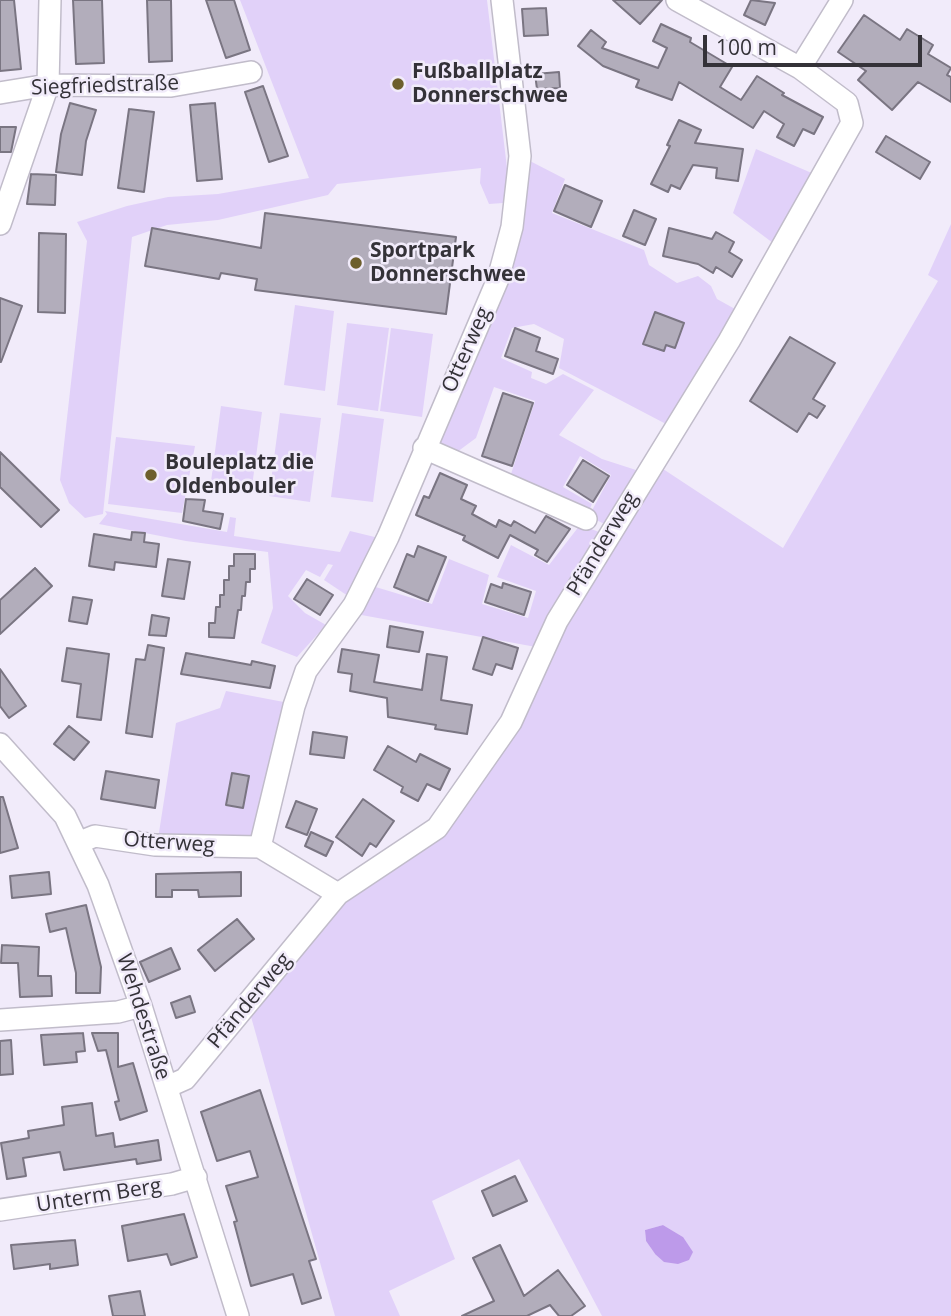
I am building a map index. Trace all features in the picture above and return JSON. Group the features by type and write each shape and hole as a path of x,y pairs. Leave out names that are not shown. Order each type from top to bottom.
{"street":[{"path":"0,224 48,85 50,0"},
{"name":"Otterweg","path":"260,848 293,706 306,671 354,605 388,537 498,279 512,227 520,156 502,0"},
{"name":"Pfänderweg","path":"167,1087 185,1079 338,894 437,828 511,722 557,621 729,341 852,123 847,103 800,68 677,0"},
{"path":"800,68 818,34 842,0"},
{"name":"Siegfriedstraße","path":"0,93 48,85 171,86 251,72"},
{"path":"424,448 586,519"},
{"name":"Wehdestraße","path":"0,744 65,816 80,842 141,1006 238,1316"},
{"name":"Otterweg","path":"80,842 95,836 155,845 260,848 338,894"},
{"path":"0,1020 94,1014 141,1006"},
{"name":"Unterm Berg","path":"0,1210 172,1184 196,1177"}],"shaded area":[{"path":"240,0 487,0 509,185 503,203 489,204 480,183 481,168 337,184 328,195 218,220 167,225 132,237 103,514 85,518 69,503 60,480 87,241 77,222 127,206 168,197 218,194 309,178"},
{"path":"756,149 814,174 773,243 733,213"},
{"path":"528,160 565,179 552,213 644,250 649,265 677,283 698,276 711,286 717,299 735,309 666,424 559,368 564,339 534,324 512,328 501,358 532,372 531,378 546,384 563,374 594,390 559,435 602,459 636,470 608,526 589,516 611,475 580,456 563,487 592,504 587,515 509,480 535,401 494,387 476,438 453,455 431,446"},
{"path":"951,224 951,1316 602,1316 519,1159 432,1201 455,1259 389,1291 400,1316 335,1316 248,1006 349,894 443,829 561,621 657,465 783,548 938,281 928,275","holes":["663,1225 683,1237 655,1254 646,1241 645,1230"]},
{"path":"295,305 334,311 325,391 284,385"},
{"path":"347,323 389,328 378,411 337,405"},
{"path":"391,328 433,334 422,417 380,411"},
{"path":"221,406 262,412 251,494 210,489"},
{"path":"280,413 321,418 310,502 269,496"},
{"path":"342,413 384,419 373,502 331,497"},
{"name":"Bouleplatz die Oldenbouler","path":"116,437 195,446 182,513 108,504"},
{"path":"105,511 227,532 230,517 236,518 234,536 340,552 350,531 383,539 354,600 324,580 333,565 328,564 320,577 306,570 288,596 305,613 326,625 297,657 261,643 273,608 268,552 186,541 99,524 107,514"},
{"path":"580,525 602,533 536,647 356,614 369,585 432,604 449,559 489,575 482,604 528,618 536,591 497,577 511,545 549,565"},
{"path":"226,691 289,703 256,843 158,839 176,723 220,708"},
{"path":"663,1225 683,1237 693,1252 689,1260 678,1264 664,1262 655,1254 646,1241 645,1230"}],"building":[{"path":"0,0 14,0 21,69 0,71"},
{"path":"73,0 102,0 104,63 76,64"},
{"path":"147,0 171,0 172,61 149,62"},
{"path":"206,0 234,0 250,50 226,58"},
{"path":"613,0 662,0 640,24"},
{"path":"751,0 775,3 765,25 744,15"},
{"path":"546,8 548,35 524,36 522,9"},
{"path":"864,15 900,40 907,29 933,45 928,54 951,68 947,75 951,77 951,102 918,82 892,110 858,80 866,71 838,52"},
{"path":"661,24 691,38 690,42 732,67 720,87 741,100 757,76 784,93 782,95 823,117 814,134 803,129 794,146 777,137 784,124 764,111 753,128 679,82 672,100 636,87 639,80 603,66 578,46 591,30 606,42 602,48 658,68 667,48 653,41"},
{"path":"559,72 560,88 537,89 535,74"},
{"path":"263,86 288,156 269,162 245,92"},
{"path":"70,103 96,110 86,141 82,175 56,172 61,134"},
{"path":"215,103 222,179 197,181 190,105"},
{"path":"129,109 154,112 144,192 118,188"},
{"path":"679,120 701,130 695,143 743,149 738,181 716,178 717,168 693,165 680,189 671,185 668,192 651,184 670,146 667,145"},
{"path":"0,127 16,127 11,152 0,152"},
{"path":"886,136 930,162 920,179 876,152"},
{"path":"31,174 56,175 55,205 27,204"},
{"path":"565,185 602,201 591,227 554,211"},
{"path":"634,210 656,219 645,245 623,236"},
{"name":"Sportpark Donnerschwee","path":"265,213 456,237 446,314 255,290 257,279 221,273 219,279 145,266 152,228 261,248"},
{"path":"669,228 712,239 716,232 734,242 729,252 742,260 732,277 716,267 713,273 698,264 663,256"},
{"path":"39,233 66,234 65,313 38,312"},
{"path":"0,298 22,306 1,362 0,362"},
{"path":"655,312 684,323 675,348 666,345 664,351 643,344"},
{"path":"515,328 540,338 536,351 558,359 553,374 505,356"},
{"path":"790,337 835,363 813,399 825,406 817,418 809,413 797,432 750,401"},
{"path":"503,393 533,403 512,466 482,456"},
{"path":"0,452 59,510 41,527 0,487"},
{"path":"583,460 609,476 593,502 567,485"},
{"path":"440,473 467,485 461,499 476,506 472,514 496,527 499,520 511,526 514,521 535,533 546,516 570,529 547,562 535,555 538,550 510,535 498,558 463,540 465,536 416,515 424,496 429,498"},
{"path":"186,499 205,500 203,511 223,514 220,529 183,521"},
{"path":"132,532 145,533 144,542 159,544 156,567 115,562 114,570 89,566 94,534 131,540"},
{"path":"418,546 446,557 428,601 394,587 407,554 414,557"},
{"path":"234,554 255,554 255,569 250,569 250,582 246,582 234,638 209,637 209,623 215,623 216,607 220,607 220,595 224,595 224,580 229,580 229,566 234,566"},
{"path":"168,559 190,562 184,599 162,596"},
{"path":"35,568 52,586 0,634 0,600"},
{"path":"307,579 333,595 320,615 294,599"},
{"path":"503,583 531,592 524,615 485,602 491,584 502,588"},
{"path":"73,597 92,600 87,624 69,621"},
{"path":"152,615 169,618 166,636 149,635"},
{"path":"390,626 423,632 419,652 387,647"},
{"path":"483,637 518,648 512,669 496,664 492,675 473,669"},
{"path":"148,645 164,648 152,737 126,733 136,659 145,660"},
{"path":"67,648 109,654 101,720 77,717 81,684 62,681"},
{"path":"342,649 379,655 374,682 422,690 427,654 447,657 441,700 472,705 467,734 435,729 436,725 388,717 387,698 350,691 352,674 338,672"},
{"path":"186,653 251,665 252,661 275,666 270,688 181,674"},
{"path":"0,669 26,706 9,718 0,706"},
{"path":"69,726 89,742 74,760 54,744"},
{"path":"313,732 347,737 344,758 310,754"},
{"path":"388,746 416,762 420,754 450,769 440,790 427,784 418,801 401,792 403,787 374,770"},
{"path":"106,771 159,780 155,808 101,799"},
{"path":"232,773 249,776 243,808 226,805"},
{"path":"0,797 3,797 18,848 0,853"},
{"path":"363,799 394,821 376,847 370,843 362,856 336,837"},
{"path":"296,801 317,809 307,835 286,827"},
{"path":"311,832 333,842 326,856 305,846"},
{"path":"49,872 51,894 12,898 10,876"},
{"path":"241,872 241,896 199,897 198,890 172,890 172,897 156,897 156,874"},
{"path":"86,905 101,967 100,993 76,993 76,973 66,928 50,932 46,914"},
{"path":"237,919 254,939 215,971 198,950"},
{"path":"2,945 39,947 38,976 51,976 52,996 20,997 18,963 1,963"},
{"path":"171,948 180,969 149,982 140,962"},
{"path":"190,996 195,1012 176,1018 171,1003"},
{"path":"83,1033 85,1051 76,1052 77,1062 44,1065 41,1035"},
{"path":"92,1033 118,1033 118,1067 133,1063 147,1111 120,1120 115,1102 119,1101 106,1050 98,1051"},
{"path":"11,1040 13,1074 0,1075 0,1041"},
{"path":"260,1090 316,1259 309,1261 321,1298 302,1304 293,1274 251,1286 234,1222 237,1221 226,1186 258,1177 250,1151 217,1161 201,1112"},
{"path":"92,1103 96,1136 113,1133 115,1147 158,1140 161,1160 137,1164 136,1159 64,1170 60,1152 23,1158 26,1176 7,1179 1,1143 29,1138 28,1131 64,1125 62,1107"},
{"path":"515,1176 527,1201 493,1216 482,1191"},
{"path":"184,1214 197,1257 171,1265 167,1254 128,1261 122,1226"},
{"path":"75,1240 78,1265 50,1269 50,1264 14,1269 11,1245"},
{"path":"500,1245 524,1296 558,1270 585,1306 571,1316 559,1316 550,1305 527,1316 462,1316 494,1301 473,1258"},
{"path":"140,1291 145,1316 113,1316 109,1296"}],"place":[{"name":"Fußballplatz Donnerschwee","path":"398,84"},
{"name":"Sportpark Donnerschwee","path":"356,263"},
{"name":"Bouleplatz die Oldenbouler","path":"151,475"}]}
